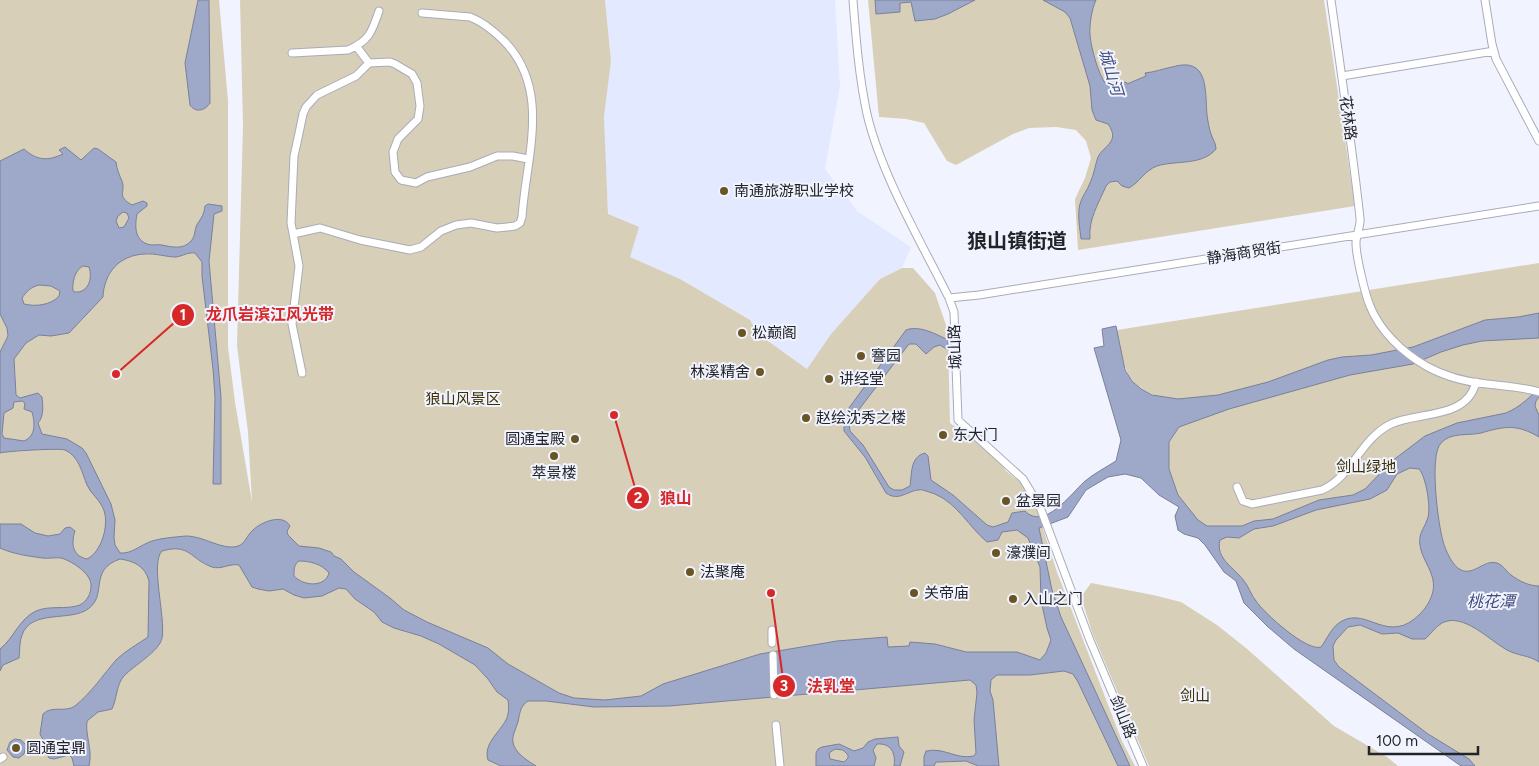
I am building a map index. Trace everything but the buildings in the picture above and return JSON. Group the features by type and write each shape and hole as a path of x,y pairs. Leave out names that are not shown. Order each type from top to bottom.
{"street":[{"name":"城山路","path":"853,0 867,114 882,158 900,200 949,298 954,312 958,420 1023,479 1040,507 1089,638 1103,668"},
{"name":"花林路","path":"1331,0 1361,223 1356,236 1356,245 1369,305 1385,331 1400,347 1420,362 1440,373 1476,382 1536,391"},
{"path":"1485,0 1496,59 1539,141"},
{"path":"292,53 348,50 364,41 370,35 379,11"},
{"path":"293,234 320,228 360,240 410,250 421,247 441,231 456,225 471,223 497,228 515,226 520,223 534,121 533,103 524,71 512,49 493,31 475,19 422,12"},
{"path":"356,46 368,63"},
{"path":"1342,76 1494,51"},
{"path":"302,372 292,324 299,266 291,213 294,156 303,114 306,107 317,95 356,76 368,63 390,62 412,74 417,83 420,106 418,119 398,139 393,152 395,172 401,180 416,182 497,156 528,158"},
{"name":"静海商贸街","path":"949,298 979,295 1539,206"},
{"path":"1237,487 1243,501 1252,504 1330,487 1343,475 1375,434 1399,420 1456,408 1471,396 1476,382"},
{"path":"772,630 772,643"},
{"path":"773,655 774,695"},
{"name":"剑山路","path":"1103,668 1144,766"},
{"path":"776,725 780,766"}],"shaded area":[{"name":"南通旅游职业学校","path":"605,0 835,0 840,86 825,169 858,212 911,247 902,268 880,279 831,334 807,369 758,334 750,320 680,279 630,257 608,214 604,117 611,61"}],"green space":[{"name":"狼山风景区","path":"0,0 219,0 228,101 228,347 252,502 248,432 237,346 243,125 240,0 605,0 611,61 604,117 608,214 639,227 630,257 680,279 750,320 758,334 807,369 831,334 880,279 902,268 913,268 935,293 946,325 950,423 981,445 1000,462 1006,471 1021,483 1034,501 1057,572 1122,741 1135,766 0,766"},
{"path":"868,0 1324,0 1355,206 1078,250 1075,199 1085,178 1091,158 1086,141 1076,130 1056,127 1029,128 1013,134 956,165 947,161 924,123 906,119 879,117"},
{"name":"剑山绿地","path":"1539,263 1539,766 1461,766 1294,649 1244,603 1236,581 1224,572 1205,545 1198,538 1178,530 1175,516 1179,507 1178,495 1169,469 1169,442 1179,427 1165,398 1141,389 1128,374 1121,355 1117,330"},
{"name":"剑山","path":"1091,583 1181,602 1217,625 1246,648 1334,726 1387,757 1398,766 1149,766 1092,632 1081,597"}],"water":[{"path":"198,0 209,0 210,103 200,110 192,108 190,105 185,63"},
{"path":"875,0 975,0 935,19 915,21 911,2 900,3 900,12 876,14"},
{"path":"1043,0 1096,0 1090,22 1091,40 1099,70 1108,86 1126,82 1127,84 1146,76 1145,73 1184,65 1193,66 1199,71 1205,86 1208,123 1216,149 1204,158 1157,166 1129,188 1122,186 1117,181 1110,182 1106,186 1095,211 1090,239 1081,239 1079,208 1098,157 1110,143 1113,135 1108,124 1096,120 1092,110 1090,86 1070,18 1065,12"},
{"name":"桃花潭","path":"65,147 81,160 94,148 116,162 123,185 122,194 124,199 132,205 143,201 147,203 147,206 137,214 136,227 140,239 147,244 173,247 185,246 193,239 205,206 208,204 222,206 222,211 214,214 209,261 221,397 221,484 213,484 215,397 213,369 202,262 195,253 176,257 153,254 136,255 121,262 106,280 103,297 69,333 51,336 39,335 26,343 14,359 16,395 20,398 38,393 42,397 42,414 38,423 42,434 67,439 82,448 86,453 111,504 115,520 115,545 120,553 128,552 156,540 186,536 200,538 226,547 238,546 261,524 277,519 282,520 290,526 287,531 288,535 299,546 319,548 331,552 404,610 488,648 508,664 559,693 574,698 605,700 641,696 663,684 760,654 837,641 887,637 888,647 909,646 910,642 935,644 966,652 1017,652 1040,660 1046,653 1051,640 1041,600 1040,567 1028,538 1017,530 1002,532 998,540 987,542 957,509 935,494 918,490 900,496 891,496 886,493 865,457 844,431 846,412 906,330 922,329 938,335 948,340 948,350 940,345 934,347 926,354 916,344 909,344 854,416 849,424 850,431 863,445 889,487 894,490 902,490 910,486 914,462 920,455 925,453 928,456 931,480 953,495 987,525 993,527 1008,522 1012,513 1025,511 1032,516 1040,517 1049,514 1065,502 1084,482 1116,461 1121,440 1094,348 1104,346 1102,329 1116,326 1125,370 1132,381 1152,395 1178,399 1218,395 1268,382 1328,360 1371,355 1413,347 1485,320 1539,313 1539,338 1482,341 1463,345 1413,364 1350,375 1229,409 1179,427 1169,442 1169,469 1178,495 1198,520 1207,526 1242,526 1254,521 1273,519 1319,500 1353,495 1365,489 1392,461 1425,436 1457,423 1511,411 1528,399 1539,388 1539,397 1535,406 1539,415 1539,437 1517,428 1504,428 1450,437 1441,443 1437,450 1435,475 1441,532 1445,548 1455,565 1461,570 1470,571 1488,563 1497,563 1521,581 1539,586 1539,662 1507,650 1476,629 1458,621 1442,623 1425,639 1412,639 1398,633 1382,634 1360,625 1348,627 1336,640 1333,646 1334,660 1339,667 1428,734 1469,759 1475,766 1461,766 1294,649 1267,626 1244,603 1236,581 1224,572 1205,545 1198,538 1178,530 1175,516 1179,507 1159,495 1141,478 1125,474 1108,477 1086,490 1068,517 1039,528 1052,590 1061,617 1130,766 1118,766 1078,682 1073,674 1064,671 1030,675 997,675 991,680 990,691 993,700 999,766 978,766 966,761 936,762 934,766 924,766 926,751 933,750 968,757 974,756 976,753 974,720 977,693 976,685 970,680 669,706 594,707 546,701 528,701 521,710 514,733 513,744 519,753 536,766 501,766 488,760 487,754 492,739 507,718 508,700 497,692 475,665 439,644 382,622 374,612 355,599 346,589 339,588 322,596 304,598 283,589 269,591 258,589 252,587 239,565 219,568 212,567 184,550 179,549 162,551 159,557 158,579 163,629 160,643 121,680 112,709 98,712 87,721 90,754 89,766 74,766 69,755 54,759 49,758 47,754 49,745 40,734 43,714 50,710 67,709 75,706 92,690 116,660 148,637 149,581 142,568 130,561 120,559 110,564 104,569 97,597 88,609 80,613 34,622 27,627 22,635 19,658 3,665 0,671 0,649 30,614 41,609 80,605 88,597 91,586 85,573 76,565 65,560 26,556 0,548 0,524 21,524 35,533 48,536 60,534 65,528 70,527 75,531 73,544 76,552 87,559 97,550 100,544 106,521 103,508 89,488 74,456 70,453 65,450 53,449 0,453 0,352 8,336 7,328 0,314 0,161 24,149 33,156 43,159 63,154 59,150","holes":["123,212 127,213 129,218 124,227 119,228 116,221","83,266 89,267 90,280 86,288 75,292 73,291 73,284 78,270","39,285 51,286 60,291 59,296 43,304 24,304 22,298 27,291","22,401 25,403 24,409 32,412 34,420 33,433 24,441 4,438 2,434 4,413 13,408 14,402","1410,468 1419,469 1422,473 1428,494 1428,516 1421,535 1420,544 1432,577 1433,591 1430,601 1420,614 1409,623 1398,627 1388,627 1361,618 1352,618 1342,621 1335,626 1321,647 1306,644 1286,630 1261,607 1244,581 1220,553 1220,540 1227,537 1239,538 1254,529 1273,526 1316,510 1370,499 1387,490 1397,474","299,561 311,562 323,567 329,573 327,578 319,583 303,582 294,576 296,564"]},
{"path":"898,737 899,746 904,752 900,766 894,766 893,753 889,747 877,744 873,750 876,758 874,766 816,766 816,753 822,747 839,744 854,751 863,748 868,742 875,739","holes":["835,749 843,750 848,755 844,762 830,759 829,753"]},
{"path":"15,739 21,740 26,745 24,754 19,758 13,757 7,750 10,742"}],"place":[{"name":"南通旅游职业学校","path":"724,191"},
{"name":"松巅阁","path":"742,333"},
{"name":"謇园","path":"861,356"},
{"name":"林溪精舍","path":"760,372"},
{"name":"龙爪岩滨江风光带","path":"116,374"},
{"name":"讲经堂","path":"829,379"},
{"name":"狼山","path":"614,415"},
{"name":"赵绘沈秀之楼","path":"806,418"},
{"name":"东大门","path":"943,435"},
{"name":"圆通宝殿","path":"575,439"},
{"name":"萃景楼","path":"554,456"},
{"name":"盆景园","path":"1006,501"},
{"name":"濠濮间","path":"996,553"},
{"name":"法聚庵","path":"690,572"},
{"name":"法乳堂","path":"771,593"},
{"name":"关帝庙","path":"914,593"},
{"name":"入山之门","path":"1013,599"},
{"name":"圆通宝鼎","path":"16,748"}],"district":[{"name":"狼山镇街道","path":"1017,241"}],"water label":[{"name":"城山河","path":"1111,72"}]}
